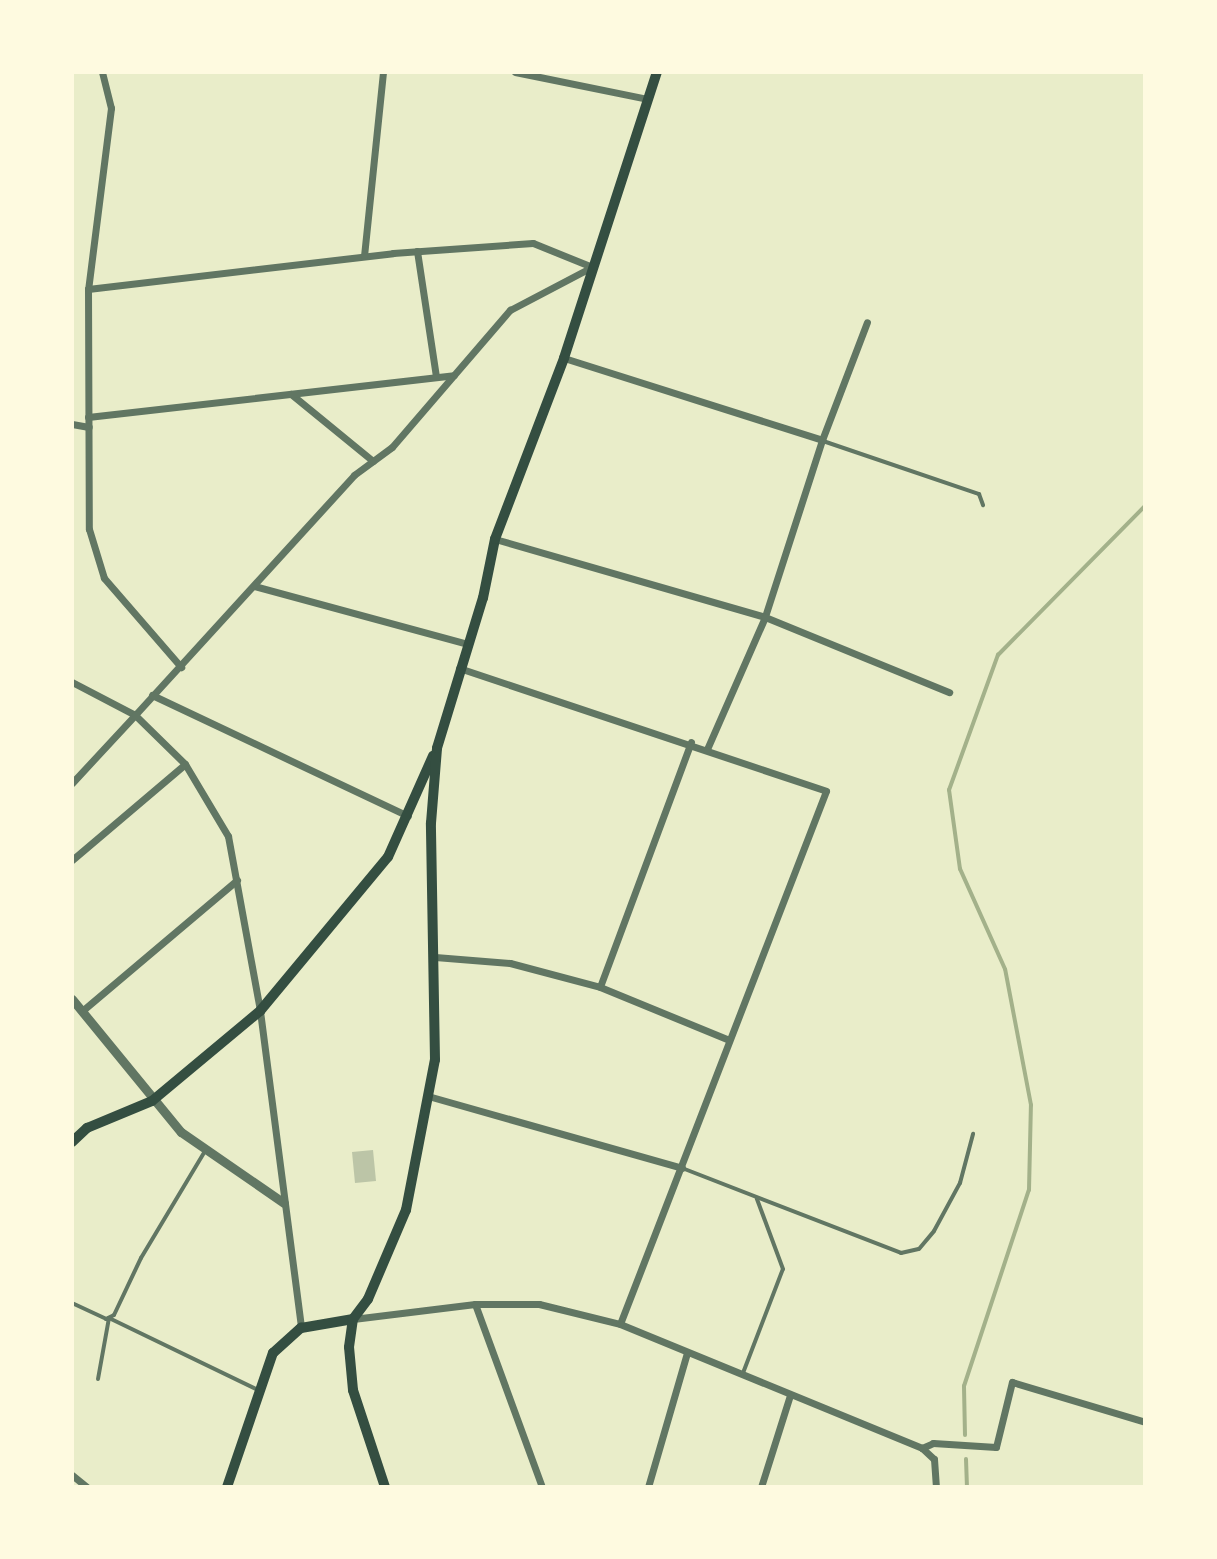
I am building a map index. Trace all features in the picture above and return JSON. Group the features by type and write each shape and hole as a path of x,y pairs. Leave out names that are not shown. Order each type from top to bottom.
{"main road":[{"path":"72,1142 87,1128 152,1101 260,1011 388,857 437,748 495,539 564,358 657,72"},
{"path":"385,1487 353,1390 349,1347 353,1319 368,1299 406,1210 435,1060 431,823 437,748"},
{"path":"227,1487 273,1353 301,1328 353,1319"}],"street":[{"path":"102,72 111,108 88,289 89,529 104,578 181,667"},
{"path":"364,256 383,72"},
{"path":"515,72 648,99"},
{"path":"88,289 364,256 533,243 592,267"},
{"path":"417,251 436,377"},
{"path":"72,783 354,475 392,447 510,310 592,267"},
{"path":"707,749 765,617 822,440 867,322"},
{"path":"564,358 822,440"},
{"path":"88,417 454,375"},
{"path":"291,394 373,461"},
{"path":"72,424 89,427"},
{"path":"495,539 765,617 949,692"},
{"path":"254,586 467,644"},
{"path":"459,668 691,742 826,791 620,1324"},
{"path":"72,682 135,715 185,764 228,836 260,1011 301,1328"},
{"path":"152,695 408,816"},
{"path":"600,987 691,742"},
{"path":"72,860 185,764"},
{"path":"82,1011 237,880"},
{"path":"435,957 510,963 600,987 729,1040"},
{"path":"72,999 152,1101 181,1132 284,1203"},
{"path":"428,1096 682,1168"},
{"path":"353,1319 475,1304 539,1304 620,1324 922,1448 934,1459 936,1487"},
{"path":"475,1304 542,1487"},
{"path":"648,1487 687,1353"},
{"path":"922,1448 933,1443 996,1447 1012,1382 1145,1422"},
{"path":"761,1487 790,1395"},
{"path":"72,1475 87,1487"}],"lane":[{"path":"822,440 979,494 983,505"},
{"path":"682,1168 901,1253 919,1249 960,1183 973,1134"},
{"path":"98,1379 109,1318 119,1309 141,1258 206,1149"},
{"path":"742,1375 783,1269 756,1198"},
{"path":"72,1303 258,1390"}],"building":[{"path":"373,1150 376,1181 355,1183 352,1152"}],"waterway":[{"path":"965,1435 964,1386 1029,1190 1031,1105 1005,969 960,869 949,790 998,655 1145,506"},
{"path":"966,1459 967,1487"}]}
